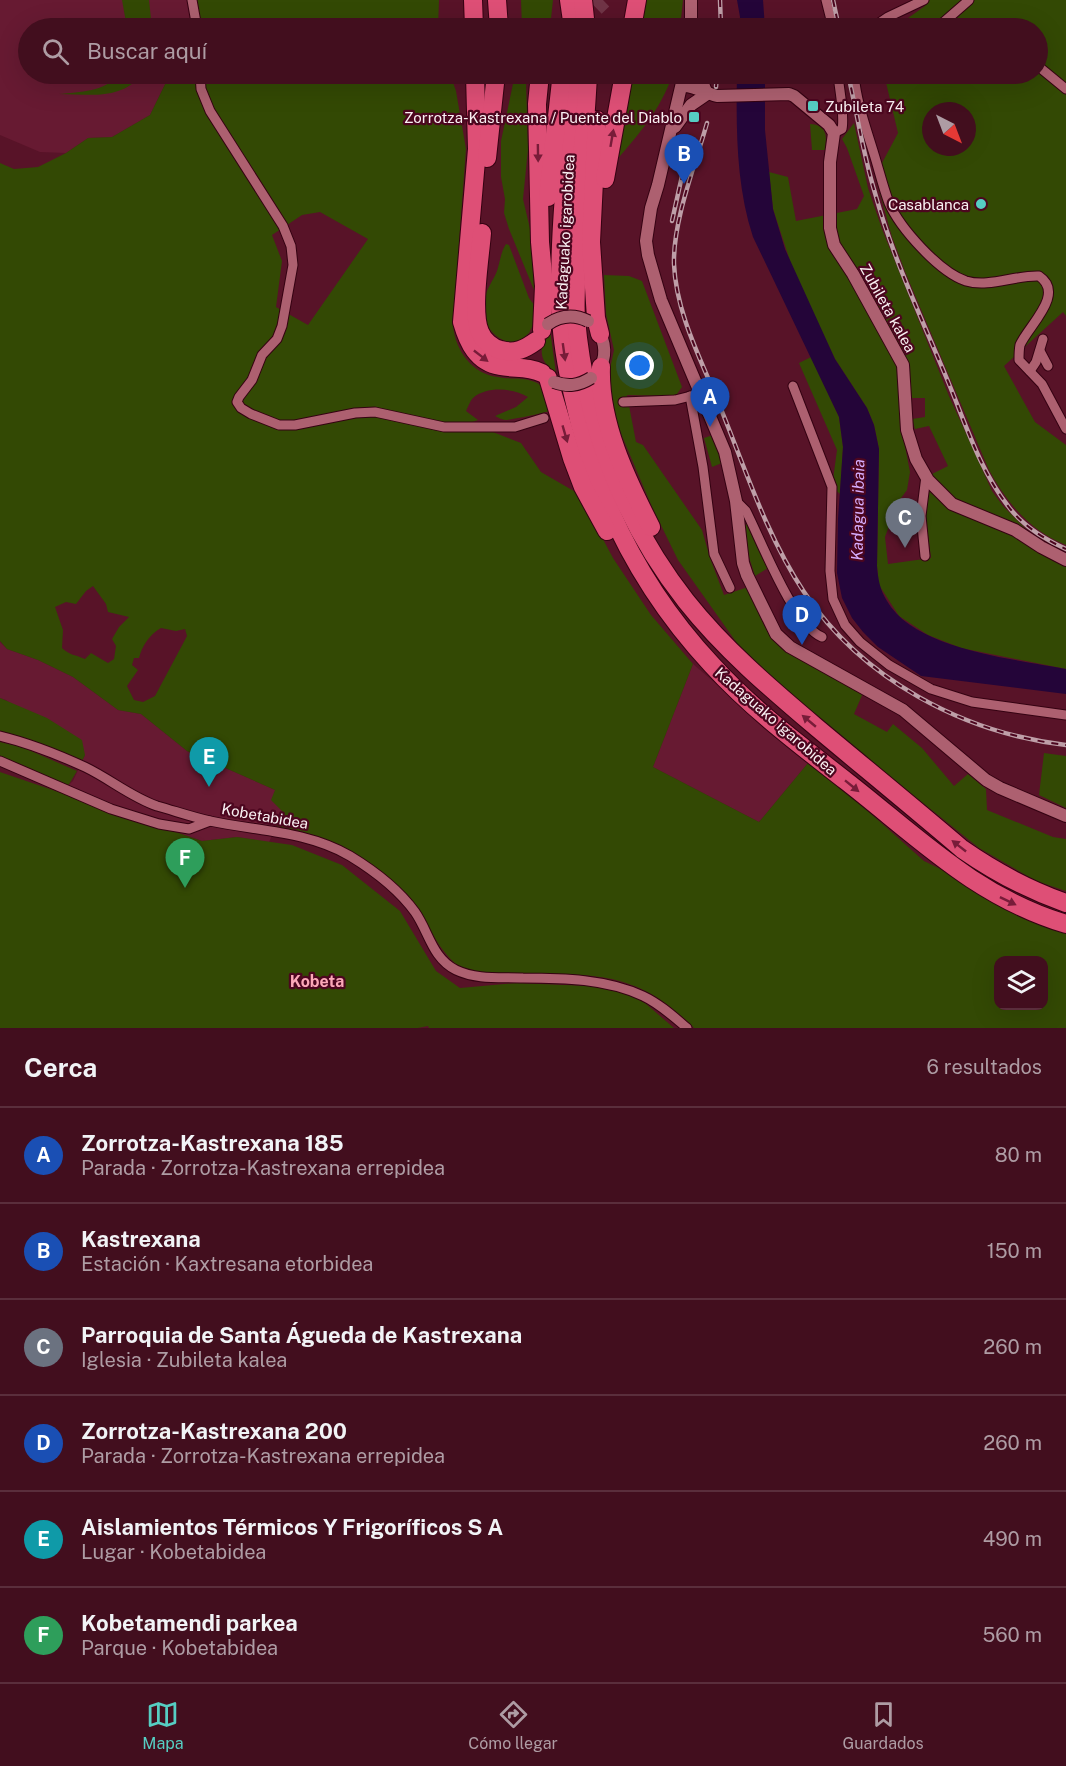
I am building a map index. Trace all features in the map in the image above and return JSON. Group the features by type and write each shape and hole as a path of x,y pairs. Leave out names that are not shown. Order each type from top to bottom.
{"highway":[{"path":"473,0 474,18"},
{"path":"498,0 499,18"},
{"path":"561,0 562,18"},
{"path":"569,0 572,18"},
{"path":"583,0 585,18"},
{"path":"591,0 593,18"},
{"path":"634,18 638,0"},
{"path":"475,84 477,149 462,322 467,340 486,361 500,366 534,368 548,378 572,459 583,487 612,541 655,610 676,634 698,650"},
{"path":"495,84 476,317 480,333 488,343 508,352 523,350 542,332 544,286 537,104 539,84"},
{"path":"542,258 546,243 548,196 561,84"},
{"name":"Kadaguako igarobidea","path":"572,84 560,271 564,353 583,440 607,505 622,538 656,596 698,650 734,688 791,738 954,869 1004,899 1066,924"},
{"name":"Kadaguako igarobidea","path":"587,84 577,244 576,317 580,353 590,400 610,467 638,526 686,601 732,651 779,696 962,849 987,866 1031,889 1066,903"},
{"path":"594,328 596,318 591,242 596,169 597,84"},
{"path":"594,279 598,265 600,203 622,84"},
{"path":"596,373 604,410 622,463 638,499 660,543 722,632 732,651"}],"street":[{"path":"192,0 195,18"},
{"path":"691,0 691,18"},
{"path":"826,0 830,18"},
{"path":"887,18 924,0"},
{"path":"948,18 969,0"},
{"path":"1048,74 1066,89"},
{"path":"201,84 210,111 284,226 291,246 293,265 282,326 277,339 262,355 252,380 238,396 237,402 241,408 279,425 295,425 355,413 375,412 444,427 515,427 544,418"},
{"path":"682,84 651,208 646,242 648,255 661,300 698,397 725,452 736,501 743,563 769,621 783,642 805,657 903,710 993,784 1066,816"},
{"path":"689,84 712,95 789,94 830,125 834,133 842,129 844,120 839,84"},
{"path":"705,84 712,95"},
{"path":"856,84 866,127 890,203 912,237 939,265 966,281 983,283 1039,276 1046,280 1050,294 1046,306 1020,344 1019,360 1042,384 1066,429"},
{"path":"671,133 692,105 712,95"},
{"name":"Zubileta kalea","path":"834,133 830,162 830,228 834,245 853,274 903,365 907,430 916,459 937,490 952,504 1015,530 1066,560"},
{"path":"563,316 580,318 594,328 604,350 596,373 577,385 561,385 548,378 535,354 542,332 563,316"},
{"path":"1030,371 1036,362 1042,339"},
{"path":"1040,351 1048,366"},
{"path":"793,386 832,487 830,571 833,599 845,625 860,642 889,665 931,689 972,702 1066,714"},
{"path":"623,402 698,397"},
{"path":"698,397 703,467 714,554 730,588"},
{"path":"924,556 921,516 926,476"},
{"path":"736,501 747,511 798,615 816,634 822,637"},
{"name":"Kobetabidea","path":"0,736 86,767 144,801 210,821 292,834 349,855 375,873 405,900 415,913 439,957 456,970 478,978 551,978 612,985 644,996 687,1028"},
{"path":"0,761 111,809 159,824 189,829 210,821"}],"shaded area":[{"path":"0,0 195,0 190,18 18,18 18,84 165,84 150,115 112,137 88,138 66,153 40,152 0,135"},
{"path":"0,642 7,649 38,660 73,677 118,710 141,714 187,751 275,790 283,812 269,842 237,837 202,841 61,792 73,781 85,755 0,698"},
{"path":"693,664 808,763 759,822 653,767"}],"green space":[{"path":"122,0 149,0 151,18 125,18"},
{"path":"195,0 439,0 438,18 190,18"},
{"path":"521,0 553,0 551,18 522,18"},
{"path":"645,0 683,0 681,18 642,18"},
{"path":"923,0 1066,0 1066,316 1063,312 1004,366 1035,422 1066,445 1066,545 1041,532 1021,515 989,470 906,274 892,237 875,176 898,133 886,84 1048,84 1048,18 908,18 925,6"},
{"path":"107,84 132,84 124,89 104,94 59,94 84,92"},
{"path":"165,84 454,84 466,149 454,334 461,352 480,371 498,377 524,379 539,384 546,394 550,411 504,420 495,416 516,407 528,397 508,390 493,390 479,394 472,399 466,411 478,420 470,423 521,443 541,472 579,494 613,558 651,615 693,664 653,767 759,822 808,763 851,796 924,861 1066,930 1066,1028 694,1028 655,996 617,980 578,975 473,973 450,959 436,941 411,899 370,863 325,839 276,826 283,812 271,800 275,790 187,751 141,714 118,710 73,677 38,660 7,649 0,641 0,163 14,169 38,167 66,153 88,138 112,137 150,115","holes":["320,212 368,239 308,325 276,307 282,261 272,235 302,215","93,586 106,604 108,612 129,617 112,639 116,646 114,659 108,663 91,653 85,659 70,654 62,648 63,630 55,607 66,602 76,604","161,628 176,631 185,629 187,636 155,696 143,702 134,700 127,686 138,670 132,665 134,658 139,658 147,641"]},
{"path":"513,84 526,84 528,149 523,199 532,237 534,290 504,213 501,141"},
{"path":"630,84 669,84 656,110 616,161"},
{"path":"854,123 868,188 882,229 949,396 992,491 1003,506 1026,529 1025,532 956,501 942,489 932,474 948,466 929,426 915,429 912,419 925,417 925,398 911,398 900,420 910,472 907,490 898,502 885,537 888,564 931,558 925,512 927,490 951,507 1020,537 1066,562 1066,669 961,648 928,635 899,616 879,585 877,566 879,449 874,425 867,408 835,359 793,270 773,209 769,172 788,177 796,221 857,209 864,196 842,139"},
{"path":"810,124 820,127 825,132 825,150 812,150"},
{"path":"506,244 509,245 529,298 535,306 533,325 529,333 518,343 509,342 495,335 486,322 484,314 486,294"},
{"path":"604,275 629,276 642,281 682,387 677,394 671,396 627,395 636,442 643,445 702,530 724,595 748,587 768,631 863,693 854,714 887,732 893,724 922,748 954,786 968,774 986,789 987,810 1053,837 1066,839 1066,891 1036,881 979,848 832,730 769,676 739,646 678,560 652,507 619,429 607,391 614,350 606,314"},
{"path":"550,330 556,373 546,363 542,353"},
{"path":"811,357 839,417 843,447 840,494 832,487 837,450 799,363"},
{"path":"713,435 722,463 712,467 704,438"},
{"path":"747,524 768,568 755,576 747,551 744,526"},
{"path":"0,698 47,718 82,740 85,755 82,761 0,733"},
{"path":"0,742 22,747 77,771 68,786 0,757"},
{"path":"1044,753 1066,756 1066,808 1039,795"},
{"path":"0,772 202,841 237,837 292,845 342,865 400,911 436,971 460,988 516,983 590,986 631,994 674,1028 429,1028 428,1026 418,1028 0,1028"}],"water":[{"path":"737,0 763,0 764,18 740,17"},
{"name":"Kadagua ibaia","path":"737,84 765,84 765,130 773,209 785,249 835,359 867,408 874,425 879,449 877,566 880,584 887,601 901,618 920,631 942,641 994,656 1066,669 1066,694 921,676 878,647 852,618 842,598 837,573 843,447 839,417 753,237 743,197 737,136"}],"tunnel":[{"path":"584,18 603,0"}],"railway":[{"path":"720,0 721,18"},
{"path":"833,0 837,18"},
{"path":"850,84 867,163 890,242 974,447 989,478 1014,513 1034,531 1066,549"},
{"path":"707,123 677,229 674,264 676,283 692,341 759,505 791,571 828,623 855,651 918,697 990,728 1028,739 1066,745"},
{"path":"672,221 690,140"}],"place":[{"name":"Zubileta 74","path":"813,106"},
{"name":"Zorrotza-Kastrexana / Puente del Diablo","path":"694,117"},
{"name":"Kastrexana","path":"684,184"},
{"name":"Casablanca","path":"981,204"},
{"name":"Zorrotza-Kastrexana 185","path":"710,427"},
{"name":"Parroquia de Santa Águeda de Kastrexana","path":"905,548"},
{"name":"Zorrotza-Kastrexana 200","path":"802,645"},
{"name":"Aislamientos Térmicos Y Frigoríficos S A","path":"209,787"},
{"name":"Kobetamendi parkea","path":"185,888"}],"district":[{"name":"Kobeta","path":"317,981"}]}
